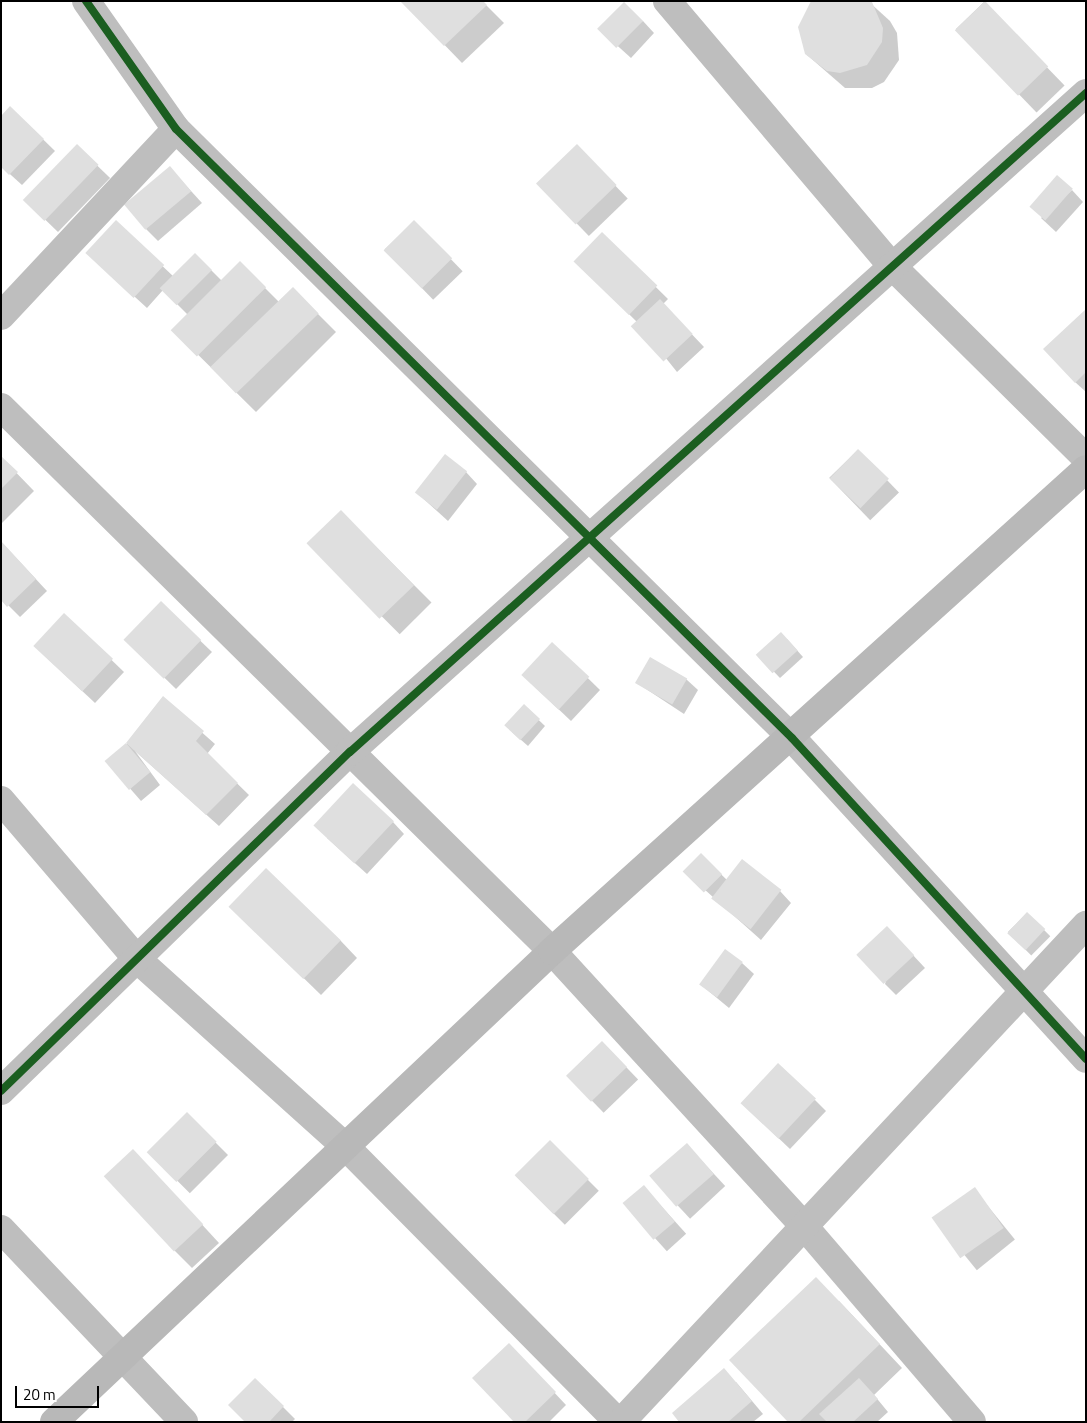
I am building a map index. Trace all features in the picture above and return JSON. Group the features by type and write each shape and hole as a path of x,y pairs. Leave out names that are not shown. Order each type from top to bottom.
{"street":[{"path":"86,1 176,129 591,536 792,738 1022,993 1086,1059"},
{"path":"668,1 892,266 1086,458"},
{"path":"1,1091 350,752 1086,93"},
{"path":"1,316 176,129"},
{"path":"1,407 552,951 804,1226 972,1422"},
{"path":"54,1422 552,951 792,738 1086,469"},
{"path":"1,800 137,959 345,1146 619,1422 1086,925"},
{"path":"1,1229 184,1422"}],"building":[{"path":"400,1 483,1 487,5 444,46"},
{"path":"811,1 872,2 883,28 882,42 867,65 840,73 827,71 805,54 798,27"},
{"path":"985,1 1048,66 1018,96 955,30"},
{"path":"624,2 643,21 616,48 597,29"},
{"path":"10,106 44,139 9,175 1,167 1,116"},
{"path":"77,144 99,165 44,221 23,200"},
{"path":"577,144 617,185 576,225 536,184"},
{"path":"170,166 191,191 145,230 124,205"},
{"path":"1057,175 1073,189 1045,220 1029,207"},
{"path":"116,220 164,265 134,298 85,253"},
{"path":"414,220 452,258 422,289 384,250"},
{"path":"602,232 657,285 629,315 574,261"},
{"path":"195,253 212,270 177,305 160,288"},
{"path":"240,261 266,287 197,356 171,330"},
{"path":"293,287 319,314 236,394 210,367"},
{"path":"660,299 693,334 663,361 631,326"},
{"path":"1086,309 1086,372 1075,383 1043,349"},
{"path":"858,449 889,479 860,508 830,478"},
{"path":"445,454 467,471 437,510 415,493"},
{"path":"1,456 18,472 1,489"},
{"path":"341,510 414,586 379,619 306,543"},
{"path":"1,541 36,579 7,607 1,600"},
{"path":"161,601 201,640 164,679 123,640"},
{"path":"64,613 113,659 82,692 33,646"},
{"path":"781,632 798,651 772,673 756,655"},
{"path":"552,642 589,677 559,710 521,675"},
{"path":"650,657 687,678 672,704 635,683"},
{"path":"163,696 204,731 196,741 238,783 206,815 126,743"},
{"path":"524,704 540,719 520,740 504,725"},
{"path":"126,743 150,772 129,790 105,761"},
{"path":"353,783 394,821 354,864 313,825"},
{"path":"701,853 722,874 704,893 683,871"},
{"path":"742,859 781,890 751,929 711,898"},
{"path":"266,868 341,940 303,979 228,907"},
{"path":"1027,912 1045,929 1026,950 1007,933"},
{"path":"887,926 914,955 884,984 856,955"},
{"path":"725,949 743,962 717,998 699,985"},
{"path":"602,1041 627,1067 591,1102 566,1076"},
{"path":"778,1063 816,1098 779,1139 740,1103"},
{"path":"187,1112 217,1142 176,1182 147,1152"},
{"path":"550,1140 589,1179 554,1214 515,1175"},
{"path":"687,1143 714,1174 676,1207 649,1176"},
{"path":"133,1149 203,1224 174,1252 104,1176"},
{"path":"644,1185 675,1222 653,1240 623,1203"},
{"path":"975,1187 1004,1228 960,1258 932,1217"},
{"path":"816,1277 880,1344 799,1422 788,1422 729,1360"},
{"path":"509,1343 556,1392 525,1422 514,1422 472,1378"},
{"path":"724,1368 752,1401 728,1422 679,1422 672,1413"},
{"path":"255,1378 284,1406 269,1422 245,1422 228,1405"},
{"path":"859,1378 878,1399 853,1422 827,1422 819,1414"}],"cycle path":[{"path":"86,1 176,129 792,738 1086,1059"},
{"path":"1,1091 350,752 1086,93"}]}
